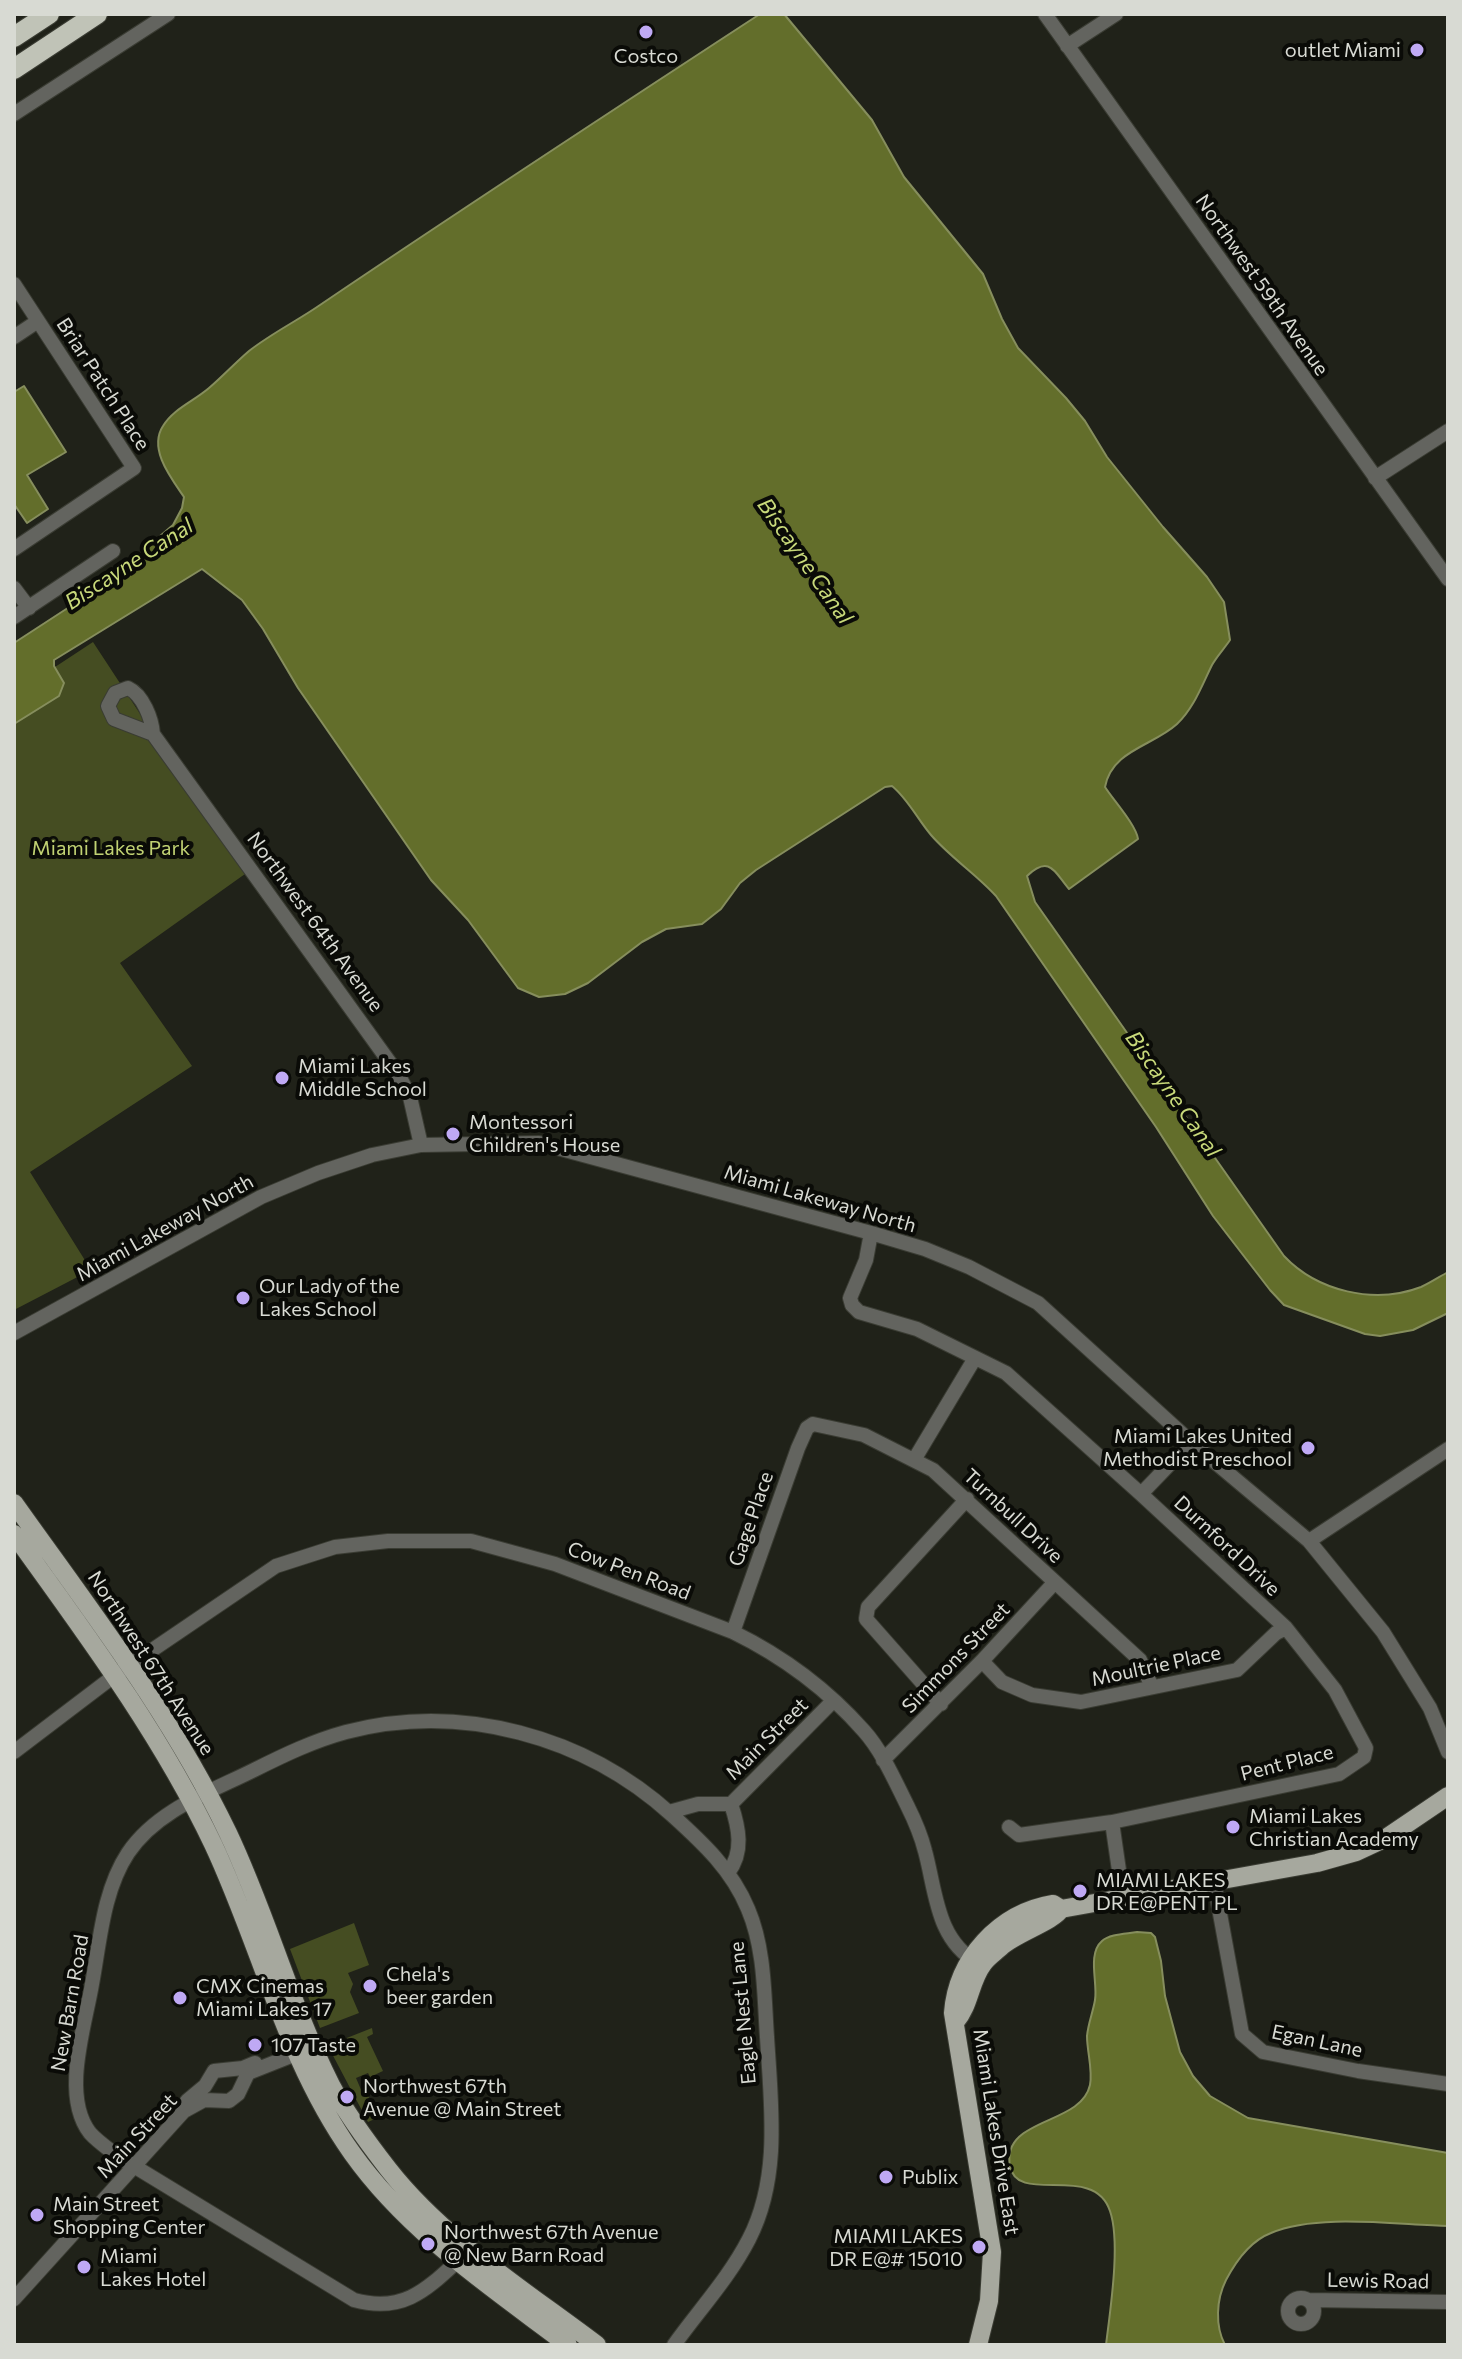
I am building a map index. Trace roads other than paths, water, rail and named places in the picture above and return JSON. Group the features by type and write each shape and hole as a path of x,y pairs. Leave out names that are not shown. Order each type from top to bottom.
{"highway":[{"path":"14,37 49,14"},
{"path":"16,68 97,14"}],"main road":[{"name":"Northwest 67th Avenue","path":"14,1503 122,1671 156,1738 200,1797 235,1894 304,2046 391,2173 440,2223 464,2255 568,2345"},
{"name":"Northwest 67th Avenue","path":"14,1534 122,1671"},
{"name":"Miami Lakes Drive East","path":"978,2345 989,2301 992,2252 955,2038 956,2021 964,2012 977,1962 995,1929 1037,1907 1053,1904 1061,1909 1317,1863 1356,1852 1386,1838 1448,1796"},
{"name":"Northwest 67th Avenue","path":"464,2255 597,2345"}],"street":[{"path":"14,114 168,14"},
{"name":"Northwest 59th Avenue","path":"1045,14 1448,579"},
{"path":"1067,46 1116,14"},
{"name":"Briar Patch Place","path":"14,284 134,468 14,549"},
{"name":"Briar Patch Place","path":"14,337 38,321"},
{"path":"1375,478 1448,431"},
{"path":"14,617 113,551"},
{"path":"14,588 29,608"},
{"name":"Northwest 64th Avenue","path":"153,734 398,1074 410,1097 421,1145"},
{"name":"Miami Lakeway North","path":"14,1333 261,1197 372,1155 421,1145 539,1143 871,1233 925,1249 969,1267 1038,1303 1191,1442 1309,1541 1383,1632 1430,1708 1448,1752"},
{"name":"Durnford Drive","path":"871,1233 866,1260 850,1298 859,1312 917,1329 1006,1373 1286,1628"},
{"path":"914,1460 975,1358"},
{"name":"Turnbull Drive","path":"813,1424 864,1435 933,1470 1140,1660 1152,1687"},
{"name":"Gage Place","path":"733,1632 798,1448 807,1428 813,1424"},
{"name":"Durnford Drive","path":"1141,1494 1191,1442"},
{"path":"1309,1541 1448,1449"},
{"path":"941,1704 871,1629 866,1619 868,1607 967,1499"},
{"name":"Cow Pen Road","path":"14,1752 122,1671 276,1566 335,1547 388,1541 471,1541 555,1564 733,1632 801,1672 865,1732 883,1760 925,1848 935,1900 945,1928 955,1943 977,1962"},
{"name":"Simmons Street","path":"883,1760 941,1704 1055,1582"},
{"name":"Moultrie Place","path":"982,1661 1002,1682 1032,1695 1081,1702 1237,1670 1276,1633 1286,1628"},
{"name":"Pent Place","path":"1009,1827 1019,1835 1112,1822 1339,1774 1364,1757 1366,1748 1335,1690 1286,1628"},
{"name":"Main Street","path":"669,1812 698,1804 731,1804 833,1701"},
{"name":"Eagle Nest Lane","path":"200,1797 302,1747 341,1733 387,1724 442,1721 487,1726 557,1744 629,1780 669,1812 728,1873 752,1919 763,1975 771,2100 771,2154 764,2198 750,2237 723,2281 674,2345"},
{"name":"New Barn Road","path":"200,1797 148,1830 127,1855 115,1878 107,1902 79,2058 76,2098 81,2117 91,2134 132,2164 354,2300 379,2304 406,2300 429,2287 464,2255"},
{"name":"Main Street","path":"728,1873 738,1859 738,1825 731,1804"},
{"path":"1112,1822 1123,1898"},
{"name":"Egan Lane","path":"1214,1881 1242,2034 1263,2052 1358,2071 1448,2084"},
{"name":"Main Street","path":"14,2299 173,2113 205,2086 214,2071 243,2068 304,2046"},
{"name":"Main Street","path":"14,2287 184,2111 204,2100 229,2101 238,2094 248,2073 304,2046"},
{"name":"Lewis Road","path":"1308,2300 1448,2302"}],"water":[{"name":"Biscayne Canal","path":"760,14 784,14 872,120 904,177 983,274 1018,348 1085,421 1107,457 1207,577 1224,602 1230,640 1212,665 1188,711 1167,732 1125,757 1109,775 1105,787 1129,820 1138,839 1069,889 1056,872 1041,866 1027,876 1035,902 1284,1256 1297,1268 1329,1286 1366,1294 1403,1292 1421,1287 1448,1272 1448,1313 1413,1330 1380,1336 1365,1334 1284,1305 1213,1216 1156,1127 996,896 939,843 892,786 885,787 756,870 740,883 721,909 702,924 666,929 642,942 588,983 565,994 539,997 518,988 468,920 431,880 298,688 242,600 202,569 54,660 64,683 59,696 14,724 14,643 77,602 133,559 173,525 182,508 184,497 163,463 158,444 163,426 172,415 267,338"},
{"path":"24,386 66,452 27,475 48,509 27,523 14,504 14,392"},
{"path":"1137,1932 1151,1933 1155,1937 1165,1996 1180,2052 1193,2076 1210,2096 1248,2118 1448,2153 1448,2226 1334,2222 1311,2223 1271,2233 1244,2252 1223,2288 1218,2321 1225,2345 1106,2345 1115,2258 1110,2211 1101,2197 1089,2189 1026,2183 1016,2177 1010,2166 1010,2150 1017,2138 1072,2108 1084,2098 1091,2079 1087,2036 1096,1993 1095,1953 1105,1939"}],"place":[{"name":"Costco","path":"646,32"},
{"name":"outlet Miami","path":"1417,50"},
{"name":"Miami Lakes Middle School","path":"282,1078"},
{"name":"Montessori Children's House","path":"453,1134"},
{"name":"Our Lady of the Lakes School","path":"243,1298"},
{"name":"Miami Lakes United Methodist Preschool","path":"1308,1448"},
{"name":"Miami Lakes Christian Academy","path":"1233,1827"},
{"name":"MIAMI LAKES DR E@PENT PL","path":"1080,1891"},
{"name":"Chela's beer garden","path":"370,1986"},
{"name":"CMX Cinemas Miami Lakes 17","path":"180,1998"},
{"name":"107 Taste","path":"255,2045"},
{"name":"Northwest 67th Avenue @ Main Street","path":"347,2097"},
{"name":"Publix","path":"886,2177"},
{"name":"Main Street Shopping Center","path":"37,2215"},
{"name":"Northwest 67th Avenue @ New Barn Road","path":"428,2244"},
{"name":"MIAMI LAKES DR E@# 15010","path":"979,2247"},
{"name":"Miami Lakes Hotel","path":"84,2267"}],"park label":[{"name":"Miami Lakes Park","path":"111,848"}]}
